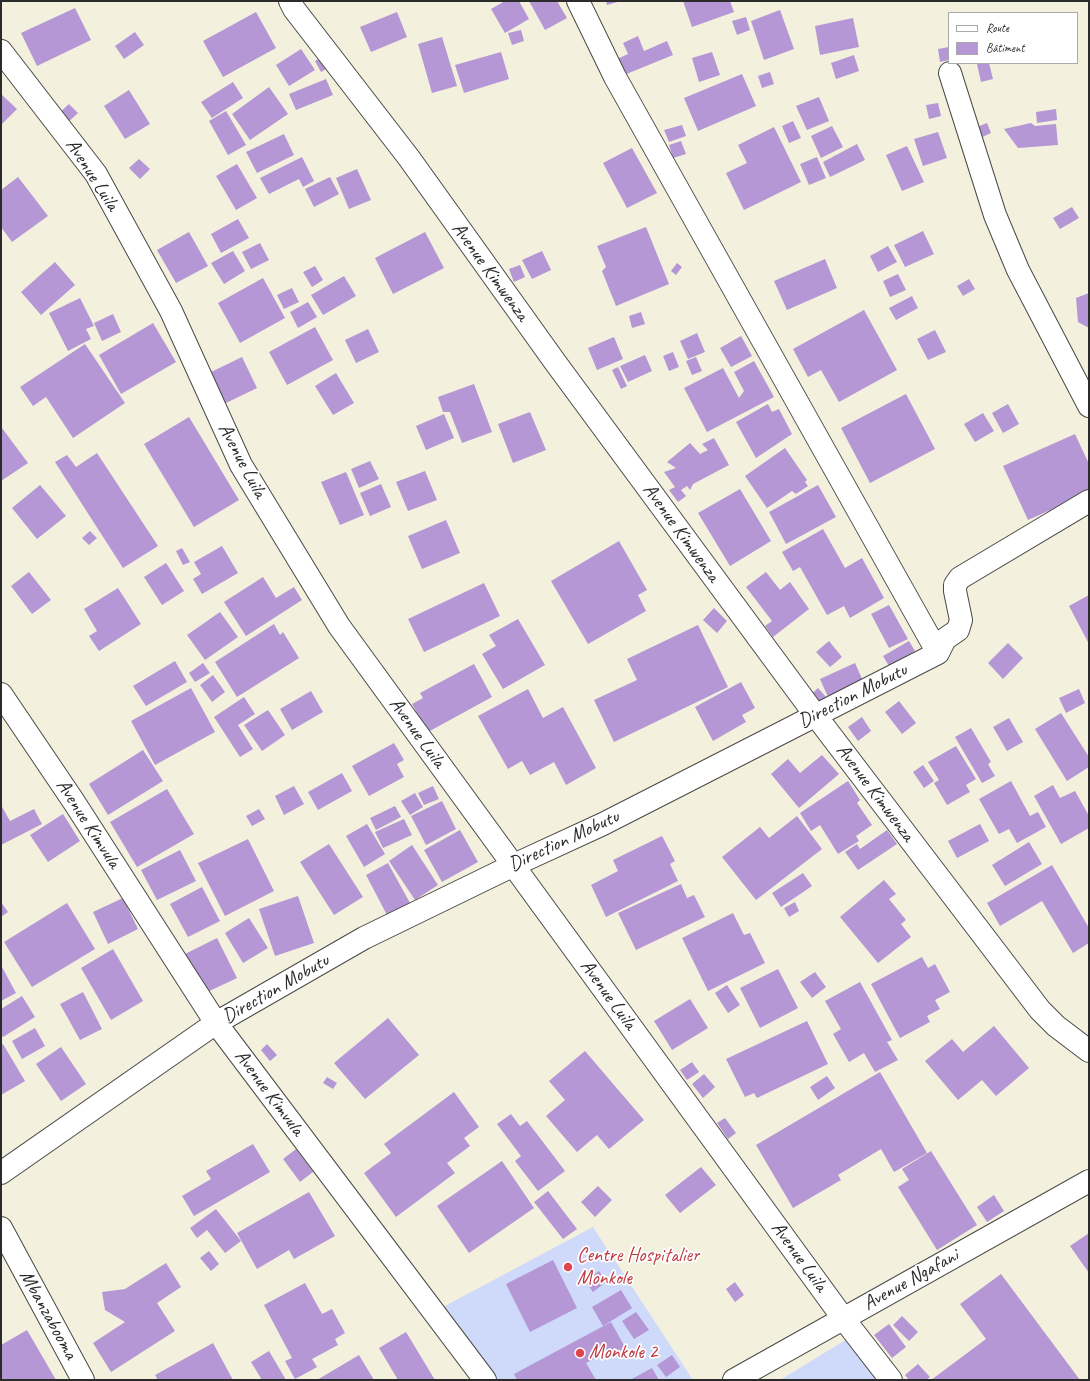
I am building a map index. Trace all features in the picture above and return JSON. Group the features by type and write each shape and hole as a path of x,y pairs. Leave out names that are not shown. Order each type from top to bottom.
{"street":[{"name":"Avenue Kimwenza","path":"290,1 294,9 409,158 555,362 816,716 1040,1010 1056,1026 1089,1052"},
{"path":"578,1 615,77 938,653"},
{"name":"Avenue Luila","path":"1,51 96,174 171,311 241,465 339,626 843,1318 891,1380"},
{"path":"950,73 1001,229 1018,270 1089,406"},
{"name":"Direction Mobutu","path":"1,1173 216,1023 364,938 602,824 938,653 945,639 958,630 961,620 954,591 960,578 1089,501"},
{"name":"Avenue Kimvula","path":"1,694 74,802 216,1023 485,1380"},
{"name":"Avenue Ngafani","path":"734,1380 1089,1181"},
{"name":"Mbanzabooma","path":"1,1228 84,1380"}],"shaded area":[{"name":"Centre Hospitalier Monkole","path":"593,1227 693,1380 497,1380 443,1307"},
{"path":"852,1336 885,1380 780,1380"}],"building":[{"path":"505,1 519,1 529,19 505,33 491,9"},
{"path":"529,1 557,1 567,18 545,30"},
{"path":"606,1 621,1 607,5"},
{"path":"683,1 730,1 734,12 692,27"},
{"path":"75,8 91,40 37,66 21,33"},
{"path":"780,10 794,49 764,60 751,21"},
{"path":"256,12 276,48 223,77 203,41"},
{"path":"397,12 407,37 371,52 360,27"},
{"path":"746,17 750,30 737,35 732,21"},
{"path":"853,18 859,47 820,55 815,26"},
{"path":"521,30 524,41 512,45 508,33"},
{"path":"135,32 144,45 124,59 115,46"},
{"path":"638,36 644,51 667,41 673,55 624,75 617,59 628,54 623,43"},
{"path":"442,37 457,86 432,93 418,44"},
{"path":"948,47 948,60 940,62 938,49"},
{"path":"301,49 315,70 289,86 276,65"},
{"path":"501,52 509,79 464,93 455,65"},
{"path":"712,52 720,75 699,82 692,58"},
{"path":"327,54 333,65 321,72 315,61"},
{"path":"854,55 859,71 836,79 831,63"},
{"path":"977,64 989,64 993,79 981,82"},
{"path":"770,72 774,84 762,88 758,76"},
{"path":"742,74 756,106 698,131 684,98"},
{"path":"326,79 333,95 296,110 289,94"},
{"path":"233,82 243,98 212,118 201,102"},
{"path":"269,87 288,114 250,140 232,114"},
{"path":"129,90 150,124 125,139 104,106"},
{"path":"1,94 17,109 1,125"},
{"path":"819,97 829,121 807,130 796,106"},
{"path":"938,103 941,116 929,119 926,105"},
{"path":"69,104 78,113 66,124 58,114"},
{"path":"1056,109 1057,120 1037,123 1036,112"},
{"path":"226,111 246,145 228,155 209,121"},
{"path":"793,121 801,138 789,143 782,126"},
{"path":"987,123 991,133 976,140 972,129"},
{"path":"1031,123 1035,126 1056,124 1058,145 1018,148 1004,129"},
{"path":"682,125 686,136 669,142 664,130"},
{"path":"832,126 843,147 821,158 811,136"},
{"path":"774,127 801,182 744,210 726,173 747,163 738,145"},
{"path":"938,132 947,158 923,166 914,139"},
{"path":"284,134 294,155 257,173 246,152"},
{"path":"681,141 686,154 673,158 669,145"},
{"path":"857,144 865,160 830,177 823,162"},
{"path":"907,146 924,182 902,191 886,155"},
{"path":"632,148 657,193 627,208 603,163"},
{"path":"302,157 314,181 303,187 299,179 269,194 260,178"},
{"path":"817,157 826,178 809,185 800,164"},
{"path":"139,159 150,169 140,179 129,168"},
{"path":"237,164 257,198 236,210 216,176"},
{"path":"357,169 371,200 349,209 336,178"},
{"path":"18,177 48,216 12,242 1,227 1,190"},
{"path":"330,177 339,194 314,207 305,189"},
{"path":"1072,207 1079,218 1060,229 1053,218"},
{"path":"238,219 249,238 221,253 211,234"},
{"path":"646,227 669,284 616,306 602,271 606,267 597,246"},
{"path":"923,231 934,254 905,267 894,245"},
{"path":"189,232 208,266 176,283 157,250"},
{"path":"425,232 444,268 393,294 375,258"},
{"path":"260,243 269,260 251,269 242,252"},
{"path":"888,246 897,262 878,272 870,256"},
{"path":"233,251 245,271 224,284 211,263"},
{"path":"542,251 551,270 532,279 522,260"},
{"path":"825,259 837,288 787,310 774,281"},
{"path":"55,262 75,285 41,315 21,292"},
{"path":"677,263 682,267 676,275 671,271"},
{"path":"520,265 525,277 514,282 509,269"},
{"path":"315,266 323,280 312,287 303,272"},
{"path":"898,274 906,290 890,297 883,281"},
{"path":"344,276 356,296 323,315 311,295"},
{"path":"263,278 285,318 240,343 218,303"},
{"path":"969,279 975,289 963,296 957,286"},
{"path":"292,288 299,302 284,309 277,295"},
{"path":"1089,293 1089,328 1078,322 1076,298"},
{"path":"912,296 918,308 896,320 889,308"},
{"path":"80,298 94,326 86,329 91,339 68,351 49,313"},
{"path":"308,302 317,317 298,328 290,312"},
{"path":"864,310 897,370 839,402 821,370 808,377 793,349"},
{"path":"641,312 645,324 632,328 629,316"},
{"path":"113,314 121,332 102,341 94,323"},
{"path":"153,323 176,362 121,394 99,355"},
{"path":"315,327 333,360 287,385 269,352"},
{"path":"368,329 379,352 356,363 345,340"},
{"path":"935,330 946,352 928,360 917,339"},
{"path":"697,333 705,352 688,359 680,341"},
{"path":"741,336 752,356 731,367 720,348"},
{"path":"614,337 623,359 597,370 588,348"},
{"path":"85,344 125,403 73,438 46,397 33,406 20,387"},
{"path":"673,352 679,367 669,371 663,356"},
{"path":"645,355 652,371 628,382 620,366"},
{"path":"242,357 257,388 224,404 209,373"},
{"path":"696,357 702,371 692,375 686,361"},
{"path":"754,361 774,397 707,432 684,388 723,368 739,398 744,391 734,372"},
{"path":"618,367 627,386 621,389 612,370"},
{"path":"336,373 354,403 333,415 315,386"},
{"path":"474,384 492,432 462,443 450,412 443,412 438,397"},
{"path":"906,394 935,449 870,483 841,428"},
{"path":"768,404 772,412 779,409 792,434 756,458 736,422"},
{"path":"1008,404 1019,424 1003,433 992,413"},
{"path":"530,412 546,450 513,463 498,424"},
{"path":"983,413 994,431 975,442 964,424"},
{"path":"444,414 454,438 426,450 416,426"},
{"path":"189,417 239,500 194,527 144,444"},
{"path":"2,428 28,463 1,481 1,429"},
{"path":"1075,434 1089,464 1089,493 1028,520 1003,466"},
{"path":"714,438 729,465 693,484 690,490 687,486 681,490 686,496 678,502 669,490 675,487 664,472 676,468 667,462 690,443 700,454 708,450 702,444"},
{"path":"785,448 807,480 805,482 808,486 796,494 792,491 767,508 745,476"},
{"path":"97,453 158,546 123,568 55,462 67,455 76,467"},
{"path":"370,461 379,479 359,488 351,469"},
{"path":"425,471 437,500 408,511 396,482"},
{"path":"346,472 364,515 340,525 321,482"},
{"path":"381,484 391,507 370,516 360,493"},
{"path":"40,485 66,516 37,539 12,508"},
{"path":"818,485 836,517 786,544 769,512"},
{"path":"740,489 771,541 730,566 698,513"},
{"path":"446,520 460,553 422,569 408,536"},
{"path":"823,529 845,568 862,558 884,598 850,618 844,606 827,615 800,567 793,571 782,552"},
{"path":"90,531 97,538 89,545 82,538"},
{"path":"619,541 647,590 638,595 646,611 588,644 551,581"},
{"path":"222,546 238,573 202,594 193,579 201,574 194,562"},
{"path":"182,548 190,562 183,565 176,551"},
{"path":"166,563 184,591 162,605 144,577"},
{"path":"29,572 51,600 32,614 11,586"},
{"path":"766,572 780,590 790,582 809,609 773,637 765,626 772,621 746,587"},
{"path":"263,577 276,598 294,587 302,600 246,636 224,602"},
{"path":"484,583 500,616 424,652 408,619"},
{"path":"118,588 141,624 99,651 89,636 97,631 84,609"},
{"path":"1089,595 1089,644 1069,606"},
{"path":"889,605 908,639 889,648 871,614"},
{"path":"714,608 727,621 717,633 703,620"},
{"path":"220,612 238,637 205,660 187,635"},
{"path":"518,619 545,665 503,689 482,654 496,646 489,635"},
{"path":"274,624 280,635 283,632 299,658 237,697 215,662"},
{"path":"698,625 728,687 614,742 594,700 637,680 627,659"},
{"path":"829,641 842,657 830,667 816,652"},
{"path":"909,641 915,651 889,666 883,656"},
{"path":"1008,643 1023,658 1003,679 988,663"},
{"path":"175,661 187,682 146,706 133,686"},
{"path":"203,663 210,673 195,682 189,673"},
{"path":"855,663 863,681 828,697 820,679"},
{"path":"474,664 492,697 428,732 412,704 423,698 420,693"},
{"path":"213,675 225,692 212,702 200,685"},
{"path":"741,682 755,708 742,715 746,722 713,741 695,707"},
{"path":"191,688 215,732 155,765 131,721"},
{"path":"818,688 827,698 816,708 807,698"},
{"path":"528,689 543,718 563,707 596,768 566,785 554,762 530,775 522,761 508,769 478,716"},
{"path":"1079,689 1085,703 1066,713 1059,698"},
{"path":"311,691 323,712 292,730 280,709"},
{"path":"244,697 255,714 238,725 253,749 240,757 214,717"},
{"path":"899,701 916,723 902,734 885,712"},
{"path":"268,710 285,735 262,751 244,725"},
{"path":"1061,713 1089,757 1089,767 1067,781 1035,729"},
{"path":"862,717 871,731 858,741 848,727"},
{"path":"1009,718 1023,742 1007,751 993,727"},
{"path":"971,728 991,762 988,764 995,776 982,783 955,737"},
{"path":"394,743 404,760 397,764 404,777 369,796 352,766"},
{"path":"956,746 976,779 966,785 970,792 947,805 934,783 939,780 928,762"},
{"path":"143,750 163,781 108,815 89,784"},
{"path":"822,755 839,774 799,808 771,774 788,759 800,773"},
{"path":"923,765 934,781 924,788 913,772"},
{"path":"342,773 352,791 318,810 308,792"},
{"path":"848,781 860,800 857,803 872,825 856,836 859,841 838,854 820,825 811,831 800,813"},
{"path":"1011,781 1030,816 1038,812 1046,827 1017,843 1009,829 999,834 979,799"},
{"path":"1053,785 1060,798 1075,791 1089,816 1089,828 1061,844 1034,796"},
{"path":"294,786 304,804 284,815 275,796"},
{"path":"433,786 439,799 424,805 418,793"},
{"path":"167,789 194,834 137,867 110,822"},
{"path":"415,793 423,807 410,815 401,801"},
{"path":"442,801 456,829 426,845 411,816"},
{"path":"1,805 10,821 34,809 42,824 1,845"},
{"path":"395,806 401,817 376,830 370,818"},
{"path":"259,809 265,819 252,826 246,816"},
{"path":"63,814 80,841 48,862 30,835"},
{"path":"797,816 822,849 756,900 722,857 760,827 769,838"},
{"path":"404,819 412,835 383,848 375,832"},
{"path":"367,824 385,854 364,867 346,836"},
{"path":"980,824 989,841 957,858 948,841"},
{"path":"460,830 478,862 442,882 424,850"},
{"path":"887,830 897,844 858,870 845,852 857,844 860,849"},
{"path":"662,836 675,861 670,864 678,881 606,917 591,885 618,871 613,860"},
{"path":"248,839 274,891 225,916 198,863"},
{"path":"1029,842 1042,864 1005,886 992,865"},
{"path":"329,844 363,897 334,915 300,862"},
{"path":"412,845 438,885 415,900 389,861"},
{"path":"180,850 196,881 157,900 141,870"},
{"path":"388,863 410,903 387,915 366,875"},
{"path":"1052,865 1089,928 1089,943 1073,953 1042,901 1000,926 987,903"},
{"path":"803,873 812,886 781,907 772,893"},
{"path":"884,880 896,894 889,899 906,920 901,924 911,937 878,963 840,917"},
{"path":"681,884 687,898 694,895 705,917 636,950 618,913"},
{"path":"202,887 220,921 188,937 170,904"},
{"path":"298,896 314,943 275,956 259,909"},
{"path":"123,898 138,929 108,944 93,912"},
{"path":"1,902 8,912 1,917"},
{"path":"795,902 799,911 789,917 784,908"},
{"path":"67,903 95,949 32,987 4,942"},
{"path":"733,913 744,935 750,933 765,963 708,991 682,938"},
{"path":"249,918 268,948 243,963 225,933"},
{"path":"217,938 237,978 201,995 181,956"},
{"path":"113,949 143,1001 111,1020 81,968"},
{"path":"922,957 928,968 935,964 950,992 935,1000 940,1009 927,1016 930,1022 900,1038 871,984"},
{"path":"1,965 16,993 1,1001"},
{"path":"778,969 798,1008 760,1028 740,988"},
{"path":"815,972 826,987 812,998 800,982"},
{"path":"860,982 892,1040 887,1042 898,1060 875,1072 864,1053 849,1062 833,1034 841,1029 825,1001"},
{"path":"727,985 740,1005 728,1013 715,993"},
{"path":"83,992 102,1029 80,1040 60,1004"},
{"path":"22,996 35,1017 3,1037 1,1034 1,1009"},
{"path":"690,999 708,1028 672,1050 654,1021"},
{"path":"388,1018 419,1055 365,1099 334,1063"},
{"path":"807,1021 828,1064 757,1098 754,1093 745,1097 726,1059"},
{"path":"994,1026 1029,1068 996,1096 982,1080 958,1100 925,1061 952,1039 963,1052"},
{"path":"35,1028 45,1046 22,1059 12,1041"},
{"path":"3,1044 25,1081 1,1095 1,1045"},
{"path":"267,1044 277,1055 270,1061 261,1050"},
{"path":"61,1047 86,1084 61,1101 36,1064"},
{"path":"585,1051 644,1120 609,1149 597,1135 577,1152 546,1116 565,1100 549,1081"},
{"path":"692,1062 699,1072 687,1080 680,1070"},
{"path":"880,1072 927,1153 894,1172 881,1149 838,1175 841,1180 793,1208 756,1145"},
{"path":"704,1074 715,1087 703,1098 692,1084"},
{"path":"827,1076 835,1088 818,1100 810,1087"},
{"path":"327,1077 337,1083 333,1089 323,1083"},
{"path":"454,1092 479,1127 464,1138 470,1146 447,1163 455,1173 396,1217 364,1173 391,1153 384,1144"},
{"path":"511,1114 520,1126 527,1121 565,1171 538,1191 515,1161 521,1156 497,1124"},
{"path":"725,1118 736,1133 728,1139 717,1123"},
{"path":"253,1144 270,1172 194,1216 182,1196 211,1179 206,1171"},
{"path":"296,1149 313,1172 300,1182 283,1159"},
{"path":"931,1151 977,1225 937,1250 898,1187 909,1180 902,1169"},
{"path":"502,1161 534,1208 469,1253 437,1206"},
{"path":"701,1167 716,1185 680,1213 665,1195"},
{"path":"598,1186 612,1200 595,1217 581,1202"},
{"path":"548,1191 577,1229 563,1239 534,1202"},
{"path":"309,1192 335,1236 294,1259 289,1250 257,1269 237,1233"},
{"path":"994,1195 1004,1211 987,1222 977,1207"},
{"path":"216,1209 241,1241 225,1253 207,1230 197,1238 190,1228"},
{"path":"1089,1233 1089,1273 1070,1246"},
{"path":"209,1251 219,1264 211,1271 200,1258"},
{"path":"553,1260 577,1308 530,1332 506,1284"},
{"path":"166,1263 181,1287 157,1303 175,1331 111,1372 93,1343 125,1322 105,1310 102,1292 125,1289"},
{"path":"599,1271 606,1282 593,1292 585,1281"},
{"path":"1001,1274 1080,1380 931,1380 986,1339 960,1304"},
{"path":"735,1282 744,1295 735,1302 726,1289"},
{"path":"305,1283 322,1314 332,1309 345,1333 335,1339 338,1345 312,1359 317,1367 295,1379 285,1361 292,1358 264,1305"},
{"path":"621,1290 632,1308 603,1326 592,1307"},
{"path":"636,1312 649,1330 634,1339 622,1321"},
{"path":"902,1316 918,1332 909,1341 893,1325"},
{"name":"Monkole 2","path":"611,1322 626,1349 615,1355 611,1350 586,1363 596,1380 517,1380 514,1374"},
{"path":"889,1324 906,1347 892,1358 874,1335"},
{"path":"27,1330 56,1380 1,1380 1,1345"},
{"path":"406,1332 435,1380 398,1380 379,1348"},
{"path":"213,1343 233,1380 158,1380 155,1375"},
{"path":"269,1351 286,1380 262,1380 251,1362"},
{"path":"359,1355 374,1380 317,1380"},
{"path":"672,1355 680,1367 666,1377 657,1365"},
{"path":"918,1364 930,1377 926,1380 909,1380 905,1375"},
{"name":"Monkole 2","path":"652,1368 659,1380 630,1380"}],"place":[{"name":"Centre Hospitalier Monkole","path":"568,1267"},
{"name":"Monkole 2","path":"580,1353"}]}
